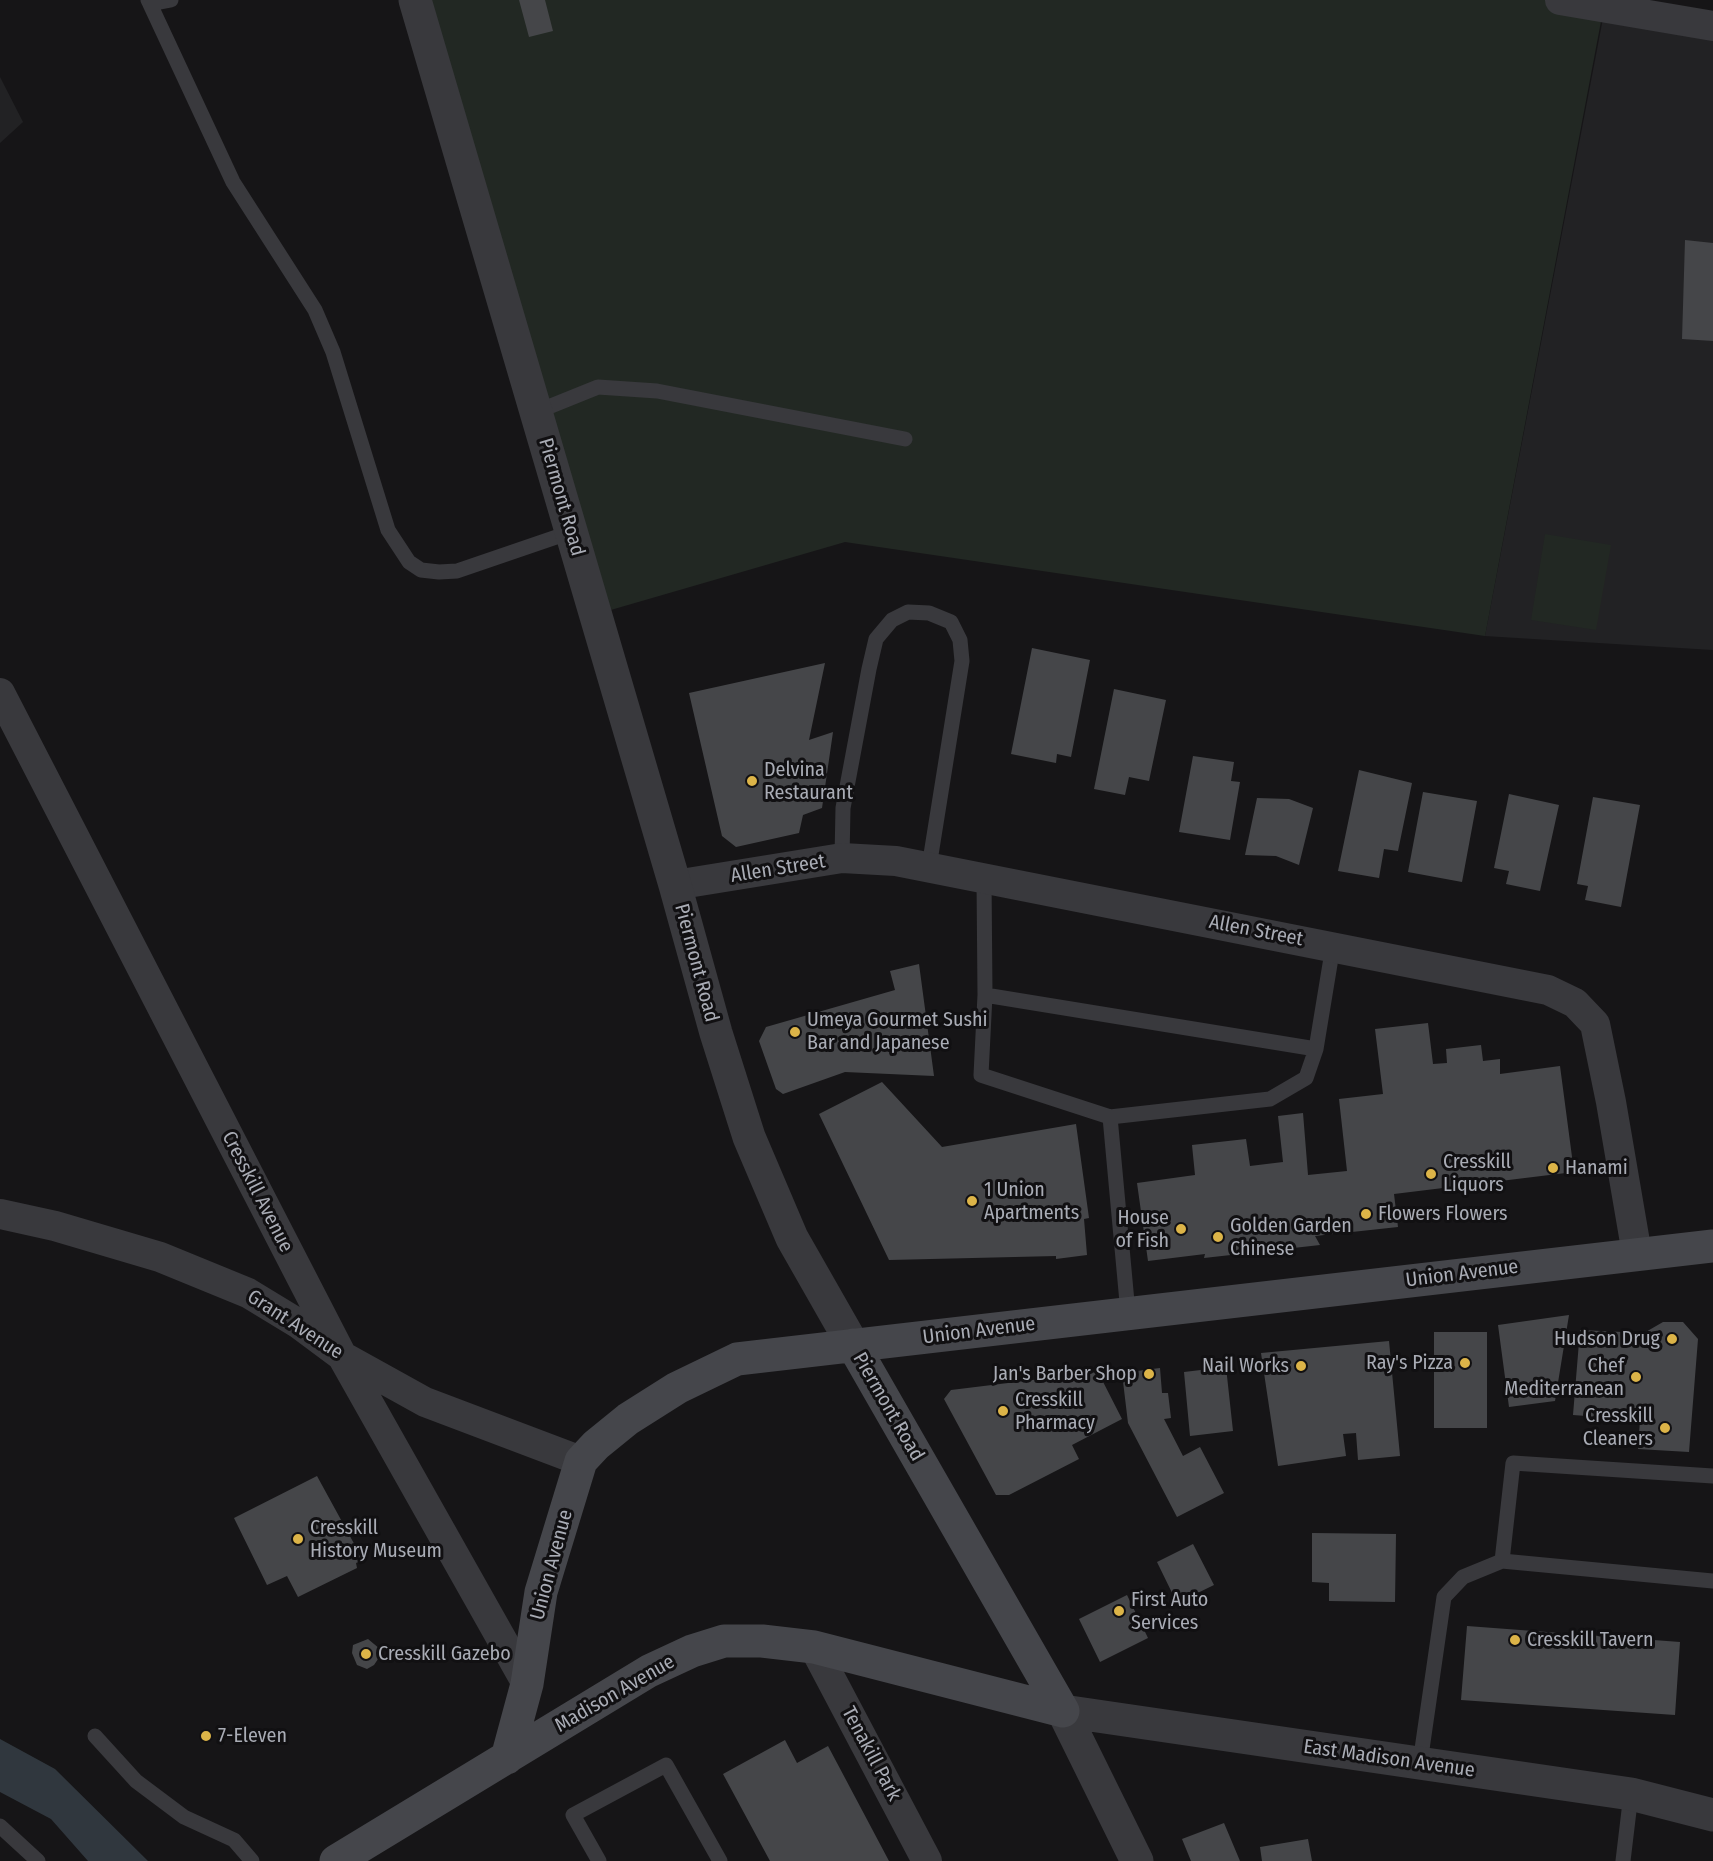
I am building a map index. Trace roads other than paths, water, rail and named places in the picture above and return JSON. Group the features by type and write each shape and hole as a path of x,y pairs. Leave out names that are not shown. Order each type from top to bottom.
{"main road":[{"name":"Union Avenue","path":"507,1758 527,1684 541,1592 581,1461 596,1445 628,1419 677,1388 737,1359 1713,1246"},
{"name":"Piermont Road","path":"853,1345 1063,1711"},
{"name":"Madison Avenue","path":"336,1861 649,1671 692,1651 724,1641 762,1641 814,1647 1063,1711"}],"street":[{"name":"Piermont Road","path":"415,0 675,885 716,1033 749,1137 792,1238 853,1345"},
{"path":"1560,0 1713,26"},
{"name":"Cresskill Avenue","path":"0,693 342,1356 527,1684"},
{"name":"Allen Street","path":"675,885 842,858 896,861 1548,990 1575,1003 1595,1024 1637,1254"},
{"name":"Grant Avenue","path":"0,1214 55,1226 160,1257 248,1293 299,1324 342,1356 425,1402 581,1461"},
{"name":"Tenakill Park","path":"814,1647 927,1861"},
{"name":"Piermont Road","path":"1063,1711 1137,1861"},
{"name":"East Madison Avenue","path":"1063,1711 1631,1794 1713,1815"}],"lane":[{"path":"171,0 149,2 233,182 319,319 333,352 388,530 409,562 421,570 457,571 571,532"},
{"path":"536,412 598,387 645,390 905,439"},
{"path":"842,858 843,808 876,639 892,620 908,612 929,613 951,622 960,640 962,661 929,867"},
{"path":"984,878 985,995 981,1075 1110,1117 1270,1099 1306,1078 1316,1049 1333,946"},
{"path":"985,995 1316,1049"},
{"path":"1110,1117 1128,1313"},
{"path":"1502,1561 1513,1463 1713,1476"},
{"path":"1420,1764 1444,1596 1463,1577 1502,1561 1713,1581"},
{"path":"94,1736 136,1781 184,1817 234,1840 252,1861"},
{"path":"599,1861 573,1815 666,1765 720,1861"},
{"path":"1623,1861 1631,1794"},
{"path":"0,1826 38,1861"}],"place":[{"name":"Delvina Restaurant","path":"752,781"},
{"name":"Umeya Gourmet Sushi Bar and Japanese","path":"795,1032"},
{"name":"Hanami","path":"1553,1168"},
{"name":"Cresskill Liquors","path":"1431,1174"},
{"name":"1 Union Apartments","path":"972,1201"},
{"name":"Flowers Flowers","path":"1366,1214"},
{"name":"House of Fish","path":"1181,1229"},
{"name":"Golden Garden Chinese","path":"1218,1237"},
{"name":"Hudson Drug","path":"1672,1339"},
{"name":"Ray's Pizza","path":"1465,1363"},
{"name":"Nail Works","path":"1301,1366"},
{"name":"Jan's Barber Shop","path":"1149,1374"},
{"name":"Chef Mediterranean","path":"1636,1377"},
{"name":"Cresskill Pharmacy","path":"1003,1411"},
{"name":"Cresskill Cleaners","path":"1665,1428"},
{"name":"Cresskill History Museum","path":"298,1539"},
{"name":"First Auto Services","path":"1119,1611"},
{"name":"Cresskill Tavern","path":"1515,1640"},
{"name":"Cresskill Gazebo","path":"366,1654"},
{"name":"7-Eleven","path":"206,1736"}]}
